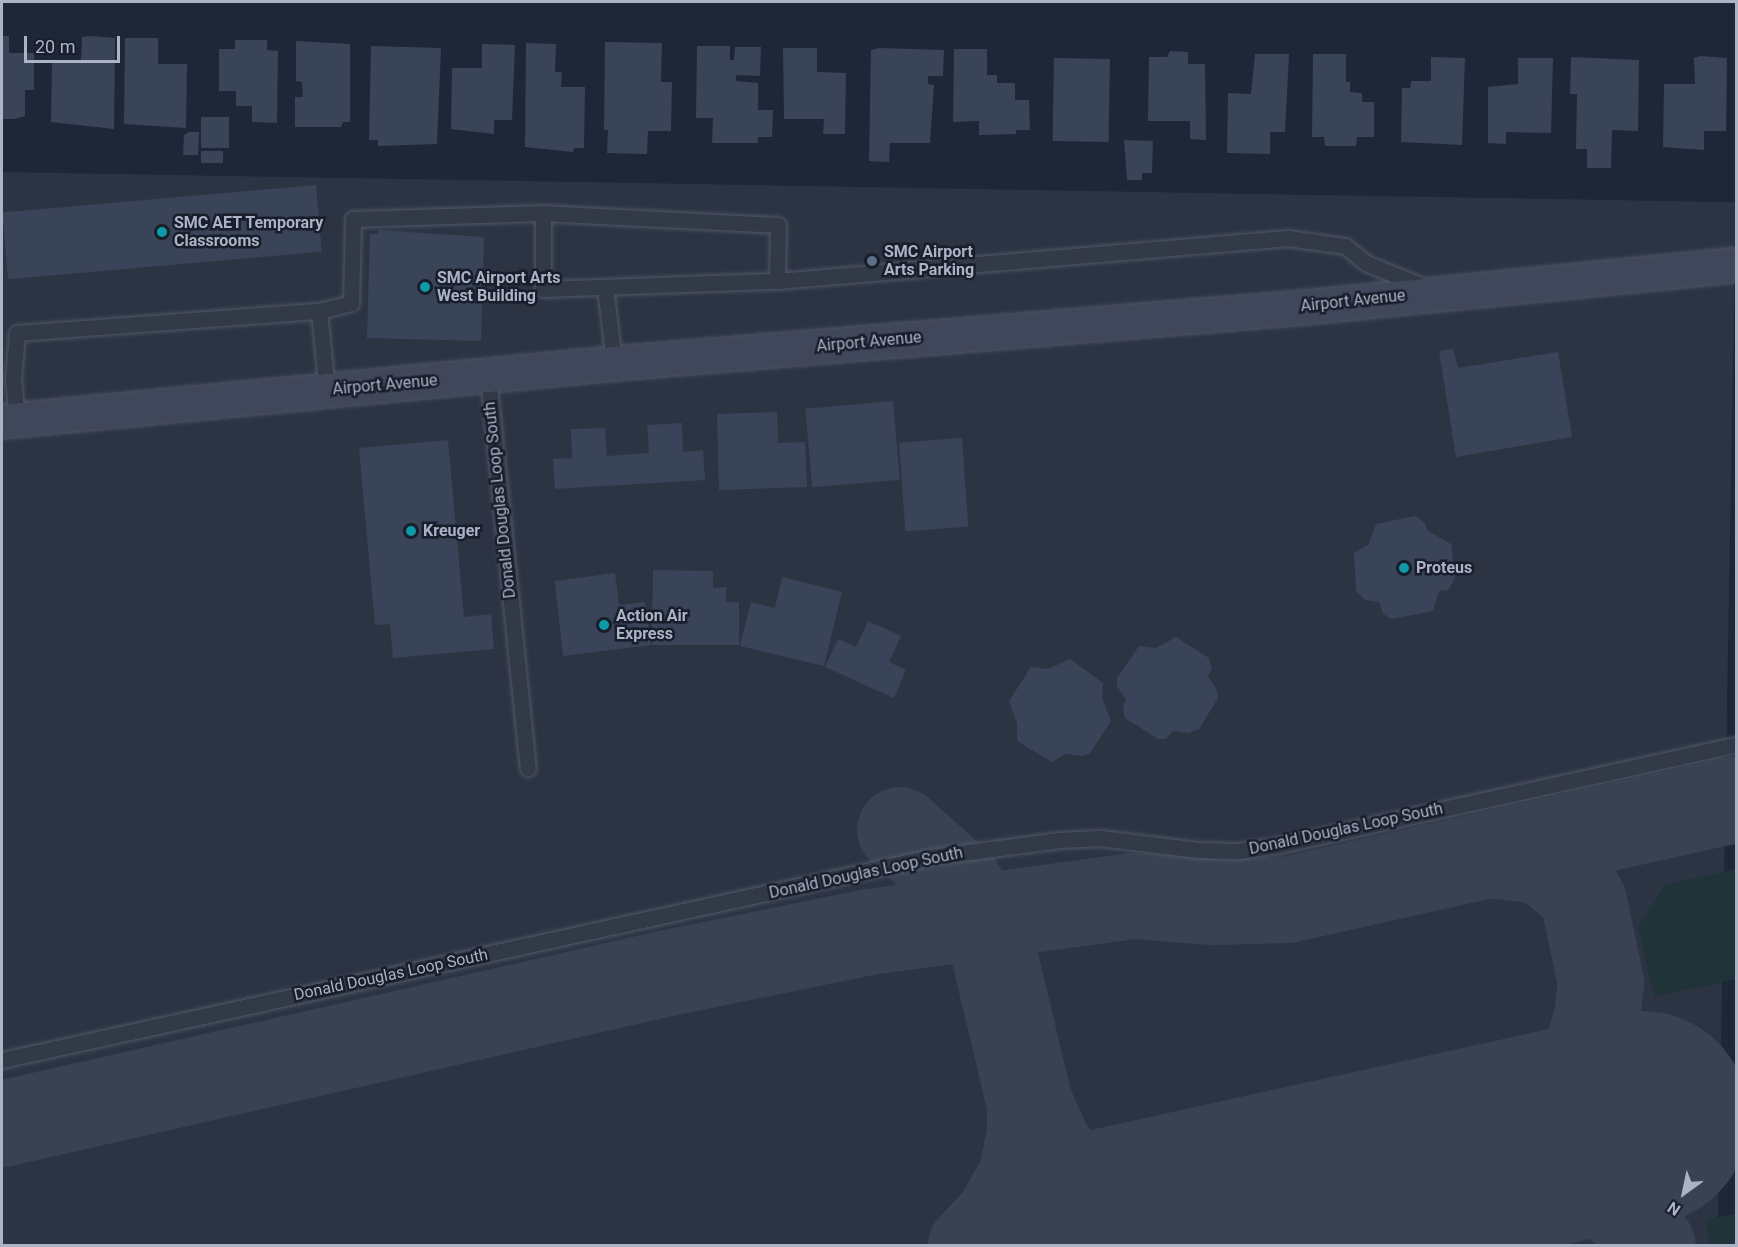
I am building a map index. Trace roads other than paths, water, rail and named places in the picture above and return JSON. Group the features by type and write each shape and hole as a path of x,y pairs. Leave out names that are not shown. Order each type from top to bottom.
{"street":[{"name":"Airport Avenue","path":"9,420 614,363 1304,307 1436,292 1737,265"}],"lane":[{"path":"9,420 18,333 319,311 351,303 353,219 543,213 778,225 777,281"},
{"path":"543,213 543,289 777,281 1288,238 1345,246 1366,263 1436,292"},
{"path":"605,287 614,363"},
{"path":"319,311 327,391"},
{"name":"Donald Douglas Loop South","path":"488,376 528,768"},
{"name":"Donald Douglas Loop South","path":"2,1060 931,857 1008,844 1090,839 1198,850 1266,847 1737,745"}],"place":[{"name":"SMC AET Temporary Classrooms","path":"162,232"},
{"name":"SMC Airport Arts Parking","path":"872,261"},
{"name":"SMC Airport Arts West Building","path":"425,287"},
{"name":"Kreuger","path":"411,531"},
{"name":"Proteus","path":"1404,568"},
{"name":"Action Air Express","path":"604,625"}]}
